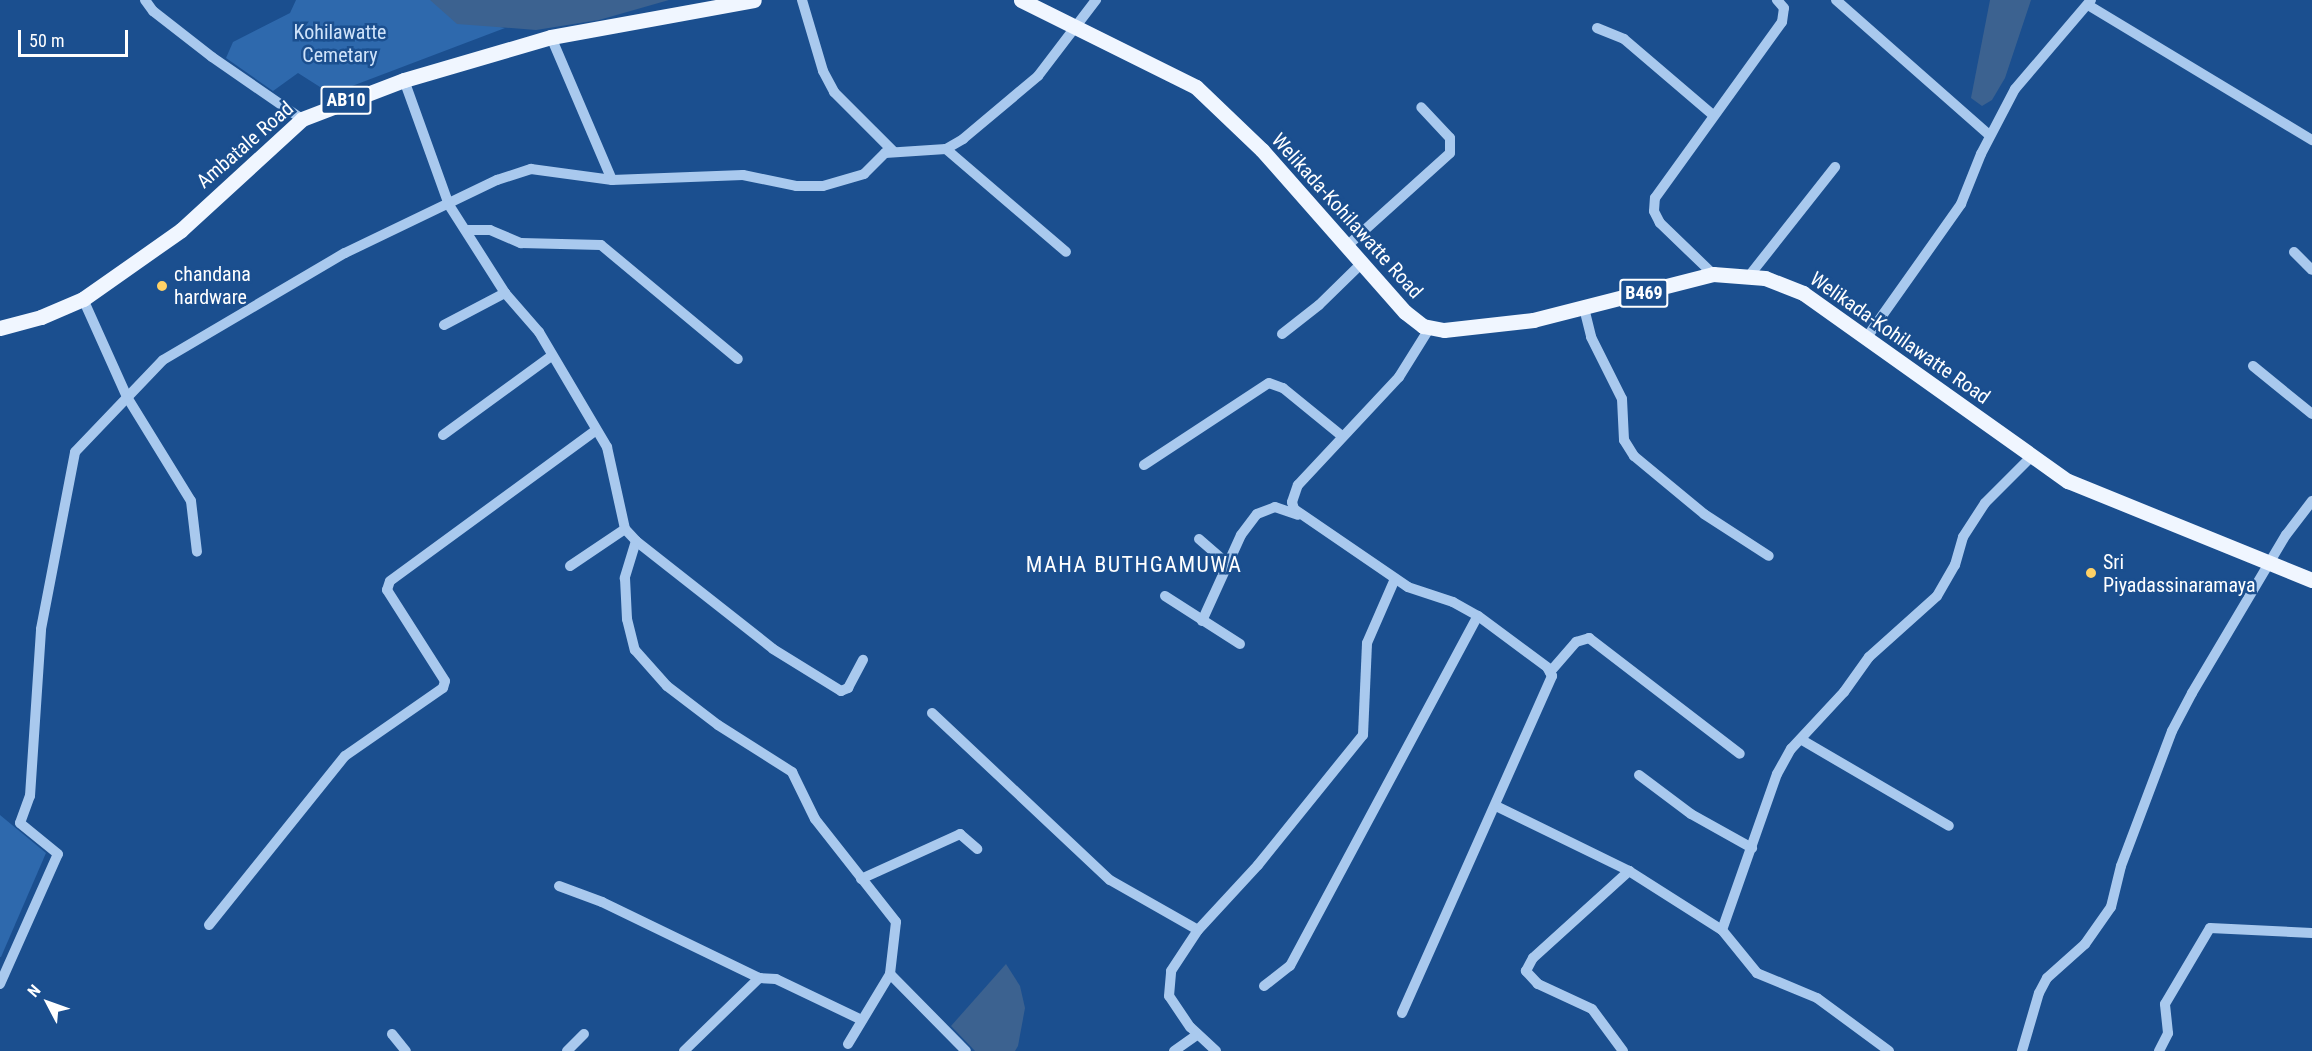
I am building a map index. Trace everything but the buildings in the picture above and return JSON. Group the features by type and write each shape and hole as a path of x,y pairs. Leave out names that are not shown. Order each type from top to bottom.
{"main road":[{"name":"Ambatale Road","path":"0,328 41,318 84,299 181,230 302,119 404,80 551,37 754,0"},
{"name":"Welikada-Kohilawatte Road","path":"1020,0 1196,87 1262,150 1411,319 1429,329 1491,327 1584,308 1713,274 1749,276 1803,293 2031,457 2068,481 2312,580"}],"street":[{"path":"145,0 153,11 212,57 302,119"},
{"path":"802,0 823,70 834,92 894,152"},
{"path":"0,984 58,854 20,823 30,796 40,629 75,452 163,360 345,253 497,180 531,169 612,180 743,175 796,186 823,186 864,174 885,153 946,149 1024,89 1076,29 1096,0"},
{"path":"1713,274 1660,223 1654,211 1659,189 1782,22 1784,8 1777,0"},
{"path":"1836,0 1990,136"},
{"path":"1867,337 1960,204 1990,136 2015,89 2090,2 2312,140"},
{"path":"1597,28 1624,39 1713,115"},
{"path":"551,37 612,180"},
{"path":"404,80 449,205 505,293 539,332 550,357 607,447 625,529 636,541 773,649 841,691 848,688 863,660"},
{"path":"1348,245 1450,153 1450,138 1421,107"},
{"path":"946,149 1066,252"},
{"path":"1749,276 1835,167"},
{"path":"467,230 490,230 521,243 601,245 738,359"},
{"path":"2294,252 2312,270"},
{"path":"1282,334 1319,305 1363,262"},
{"path":"444,326 505,293"},
{"path":"84,299 127,398 191,501 197,552"},
{"path":"1584,308 1591,337 1622,399 1624,440 1634,456 1704,514 1770,556"},
{"path":"1301,517 1292,502 1298,485 1413,360 1429,329"},
{"path":"442,435 550,357"},
{"path":"2253,366 2312,414"},
{"path":"1144,465 1269,383 1291,394 1343,437"},
{"path":"209,925 345,756 443,688 445,681 387,590 390,581 596,430"},
{"path":"1722,930 1777,774 1791,749 1802,740 1869,657 1937,596 1955,565 1963,537 1974,520 2031,457"},
{"path":"2022,1051 2039,993 2047,978 2085,944 2106,917 2172,731 2269,564 2312,501"},
{"path":"1202,621 1227,563 1257,514 1275,507 1301,517 1395,579 1478,616 1550,672"},
{"path":"570,566 625,529"},
{"path":"1199,539 1227,563"},
{"path":"636,541 625,578 627,619 635,650 675,693 718,725 792,772 815,819 896,922 890,974 848,1044"},
{"path":"1216,1051 1197,1035 1169,996 1171,971 1198,930 1258,865 1363,735 1367,643 1395,579"},
{"path":"1166,596 1240,644"},
{"path":"1264,986 1290,966 1478,616"},
{"path":"1402,1013 1550,686 1550,672 1576,642 1588,638 1740,754"},
{"path":"932,713 1110,880 1198,930"},
{"path":"1802,740 1949,826"},
{"path":"1639,775 1690,814 1752,848"},
{"path":"1496,806 1629,871 1722,930 1757,973 1817,998 1889,1051"},
{"path":"861,879 960,834 977,849"},
{"path":"1623,1051 1592,1009 1538,984 1526,971 1533,958 1629,871"},
{"path":"559,886 602,902 759,978 776,979 862,1020"},
{"path":"2159,1051 2168,1034 2165,1004 2210,928 2312,933"},
{"path":"890,974 966,1051"},
{"path":"684,1051 759,978"},
{"path":"392,1034 406,1051"},
{"path":"567,1051 584,1034"},
{"path":"1174,1051 1197,1035"}],"green space":[{"name":"Kohilawatte Cemetary","path":"296,0 437,0 458,18 505,28 331,94 298,73 273,91 226,58 233,42 290,13"},
{"path":"0,815 46,853 1,957 0,957"}],"shaded area":[{"path":"430,0 669,0 599,20 536,30 457,24"},
{"path":"1990,0 2031,0 2005,78 1992,100 1982,106 1971,98"},
{"path":"1006,964 1020,986 1025,1008 1018,1046 1015,1051 975,1051 951,1026"}],"place":[{"name":"chandana hardware","path":"162,286"},
{"name":"Sri Piyadassinaramaya","path":"2091,573"}],"district":[{"name":"MAHA BUTHGAMUWA","path":"1134,565"}]}
